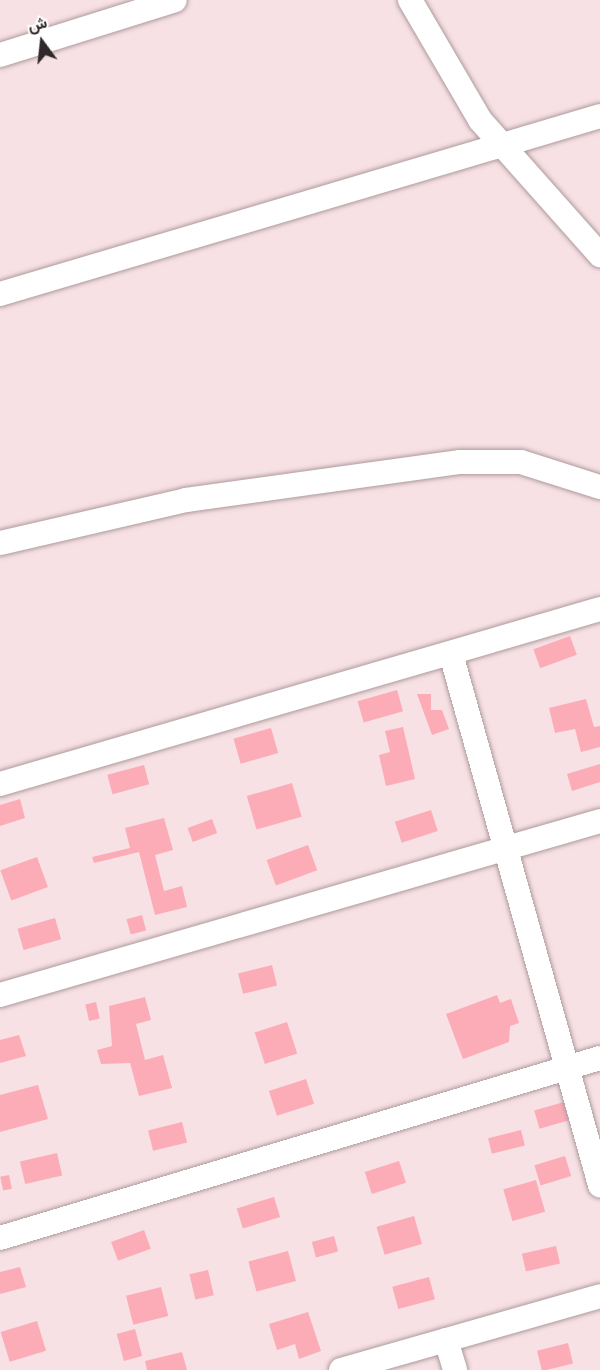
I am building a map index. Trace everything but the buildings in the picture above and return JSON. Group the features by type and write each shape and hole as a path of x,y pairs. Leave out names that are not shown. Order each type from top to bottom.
{"street":[{"path":"0,55 175,0"},
{"path":"410,0 458,86 502,144 600,255"},
{"path":"0,294 600,116"},
{"path":"0,543 186,500 460,462 520,462 600,487"},
{"path":"0,784 600,609"},
{"path":"451,654 502,849 600,1185"},
{"path":"0,995 600,821"},
{"path":"0,1238 600,1058"},
{"path":"340,1370 600,1296"},
{"path":"446,1340 454,1370"}]}
